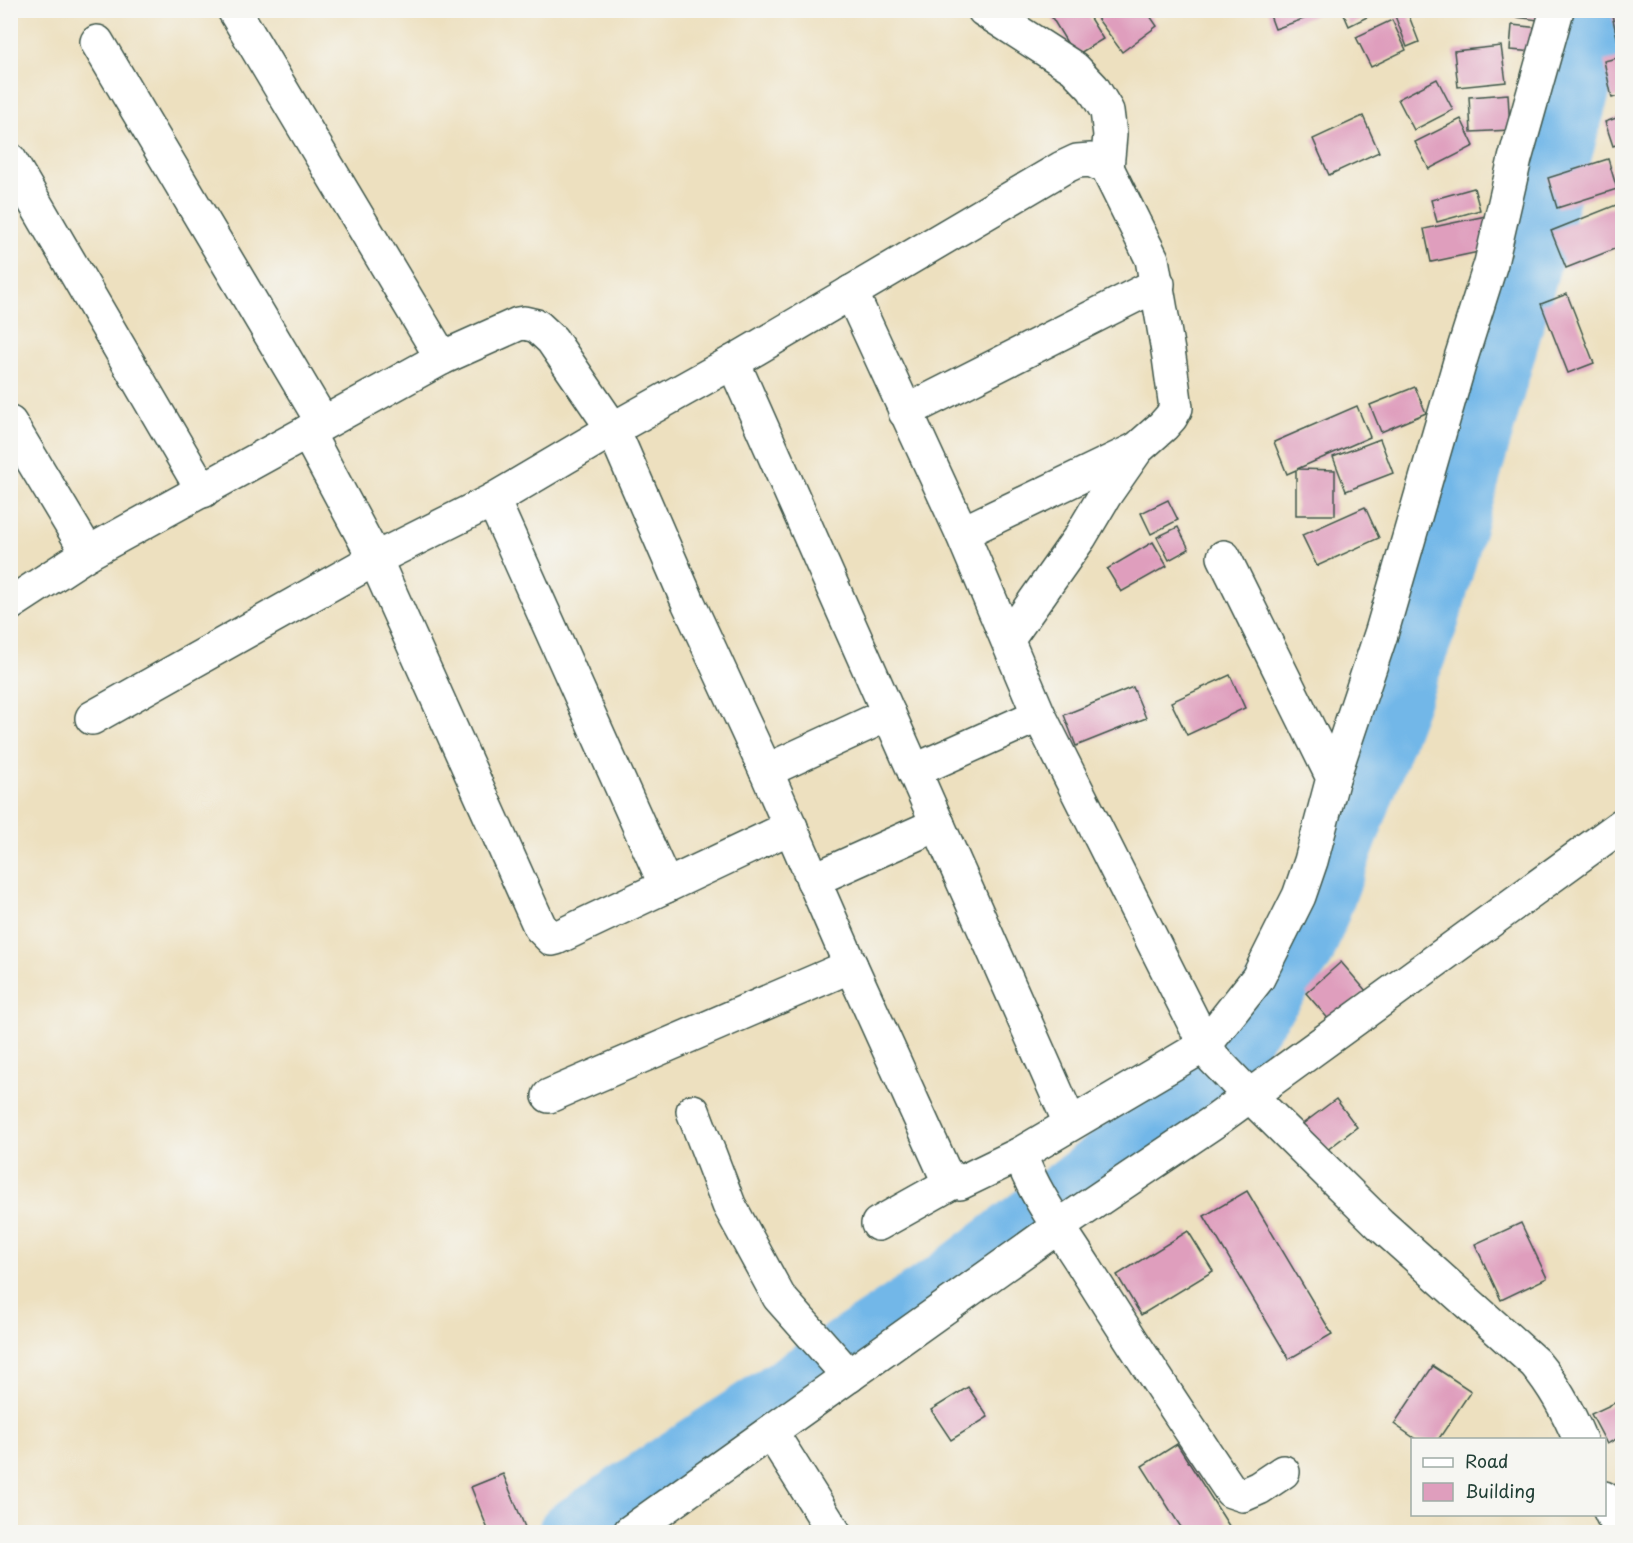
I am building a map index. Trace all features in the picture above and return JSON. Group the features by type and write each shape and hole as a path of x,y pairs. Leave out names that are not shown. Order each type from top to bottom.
{"street":[{"path":"234,10 442,358"},
{"path":"984,10 1074,68 1093,88 1107,111 1110,135 1107,168 1152,259 1158,284 1176,408 1172,417 1137,449 1105,495 1080,537 1008,639"},
{"path":"878,1224 953,1182 960,1183 1022,1160 1070,1124 1210,1052 1258,978 1299,896 1311,861 1333,778 1382,631 1491,263 1515,159 1557,10"},
{"path":"97,42 315,428 543,932 552,939 556,938 791,827"},
{"path":"10,160 203,491"},
{"path":"92,718 375,559 493,500 1062,168 1077,161 1091,160 1107,168"},
{"path":"905,412 1158,284"},
{"path":"851,292 962,533 1040,715 1210,1052 1244,1090 1380,1224 1535,1363 1565,1406 1579,1438"},
{"path":"10,604 88,553 442,358 509,326 524,323 537,326 552,340 613,429 851,966 944,1169 953,1182"},
{"path":"733,362 1070,1124"},
{"path":"10,423 88,553"},
{"path":"962,533 1137,449"},
{"path":"493,500 666,886"},
{"path":"1224,557 1333,778"},
{"path":"766,771 889,714"},
{"path":"914,771 1040,715"},
{"path":"813,880 938,825"},
{"path":"630,1533 849,1376 1055,1220 1215,1121 1244,1090 1623,825"},
{"path":"549,1096 851,966"},
{"path":"693,1111 729,1205 779,1297 849,1376"},
{"path":"1022,1160 1055,1220 1148,1367 1231,1491 1243,1495 1259,1488 1283,1472"},
{"path":"771,1432 834,1533"},
{"path":"1606,1495 1623,1486"},
{"path":"1606,1498 1620,1533"}],"building":[{"path":"1049,10 1085,10 1103,39 1075,56"},
{"path":"1108,10 1146,10 1157,26 1122,52 1097,18"},
{"path":"1268,10 1326,10 1326,11 1275,29"},
{"path":"1342,10 1381,10 1349,26"},
{"path":"1510,10 1546,10 1545,21 1509,16"},
{"path":"1407,11 1419,42 1407,47 1395,16"},
{"path":"1622,13 1622,45 1619,46 1612,15"},
{"path":"1392,20 1406,50 1371,67 1356,37"},
{"path":"1512,25 1539,28 1537,52 1510,50"},
{"path":"1501,46 1506,82 1458,87 1454,51"},
{"path":"1622,57 1622,95 1612,98 1604,61"},
{"path":"1437,79 1453,110 1414,130 1398,99"},
{"path":"1508,94 1510,130 1471,132 1469,97"},
{"path":"1363,116 1379,152 1329,175 1313,139"},
{"path":"1622,116 1622,143 1613,146 1605,122"},
{"path":"1461,119 1474,146 1429,169 1415,142"},
{"path":"1608,159 1617,189 1557,208 1548,178"},
{"path":"1474,188 1480,210 1437,222 1431,200"},
{"path":"1621,203 1622,246 1566,268 1551,231"},
{"path":"1486,216 1493,249 1431,262 1424,229"},
{"path":"1567,294 1594,363 1568,373 1541,304"},
{"path":"1415,387 1426,413 1381,432 1370,405"},
{"path":"1357,406 1370,437 1297,469 1335,470 1335,515 1296,515 1296,470 1287,474 1274,442"},
{"path":"1380,439 1393,473 1346,491 1333,457"},
{"path":"1168,500 1178,520 1151,534 1141,513"},
{"path":"1365,507 1379,538 1317,566 1302,535"},
{"path":"1178,527 1189,549 1169,560 1157,537"},
{"path":"1153,542 1167,566 1121,592 1107,569"},
{"path":"1230,675 1245,708 1187,735 1171,702"},
{"path":"1133,687 1146,718 1076,746 1064,715"},
{"path":"1341,962 1366,991 1331,1022 1306,993"},
{"path":"1336,1099 1357,1127 1318,1157 1296,1129"},
{"path":"1247,1191 1332,1334 1289,1359 1204,1216"},
{"path":"1521,1223 1547,1278 1501,1300 1475,1244"},
{"path":"1188,1231 1213,1271 1141,1315 1117,1275"},
{"path":"1433,1366 1471,1391 1439,1438 1414,1438 1394,1424"},
{"path":"968,1387 988,1417 951,1440 931,1410"},
{"path":"1621,1400 1622,1436 1607,1444 1606,1438 1604,1438 1591,1414"},
{"path":"1177,1444 1233,1532 1184,1532 1142,1466"},
{"path":"503,1474 527,1532 489,1532 471,1487"}],"waterway":[{"path":"569,1532 946,1283 1204,1086 1304,950 1429,617 1602,10"}]}
